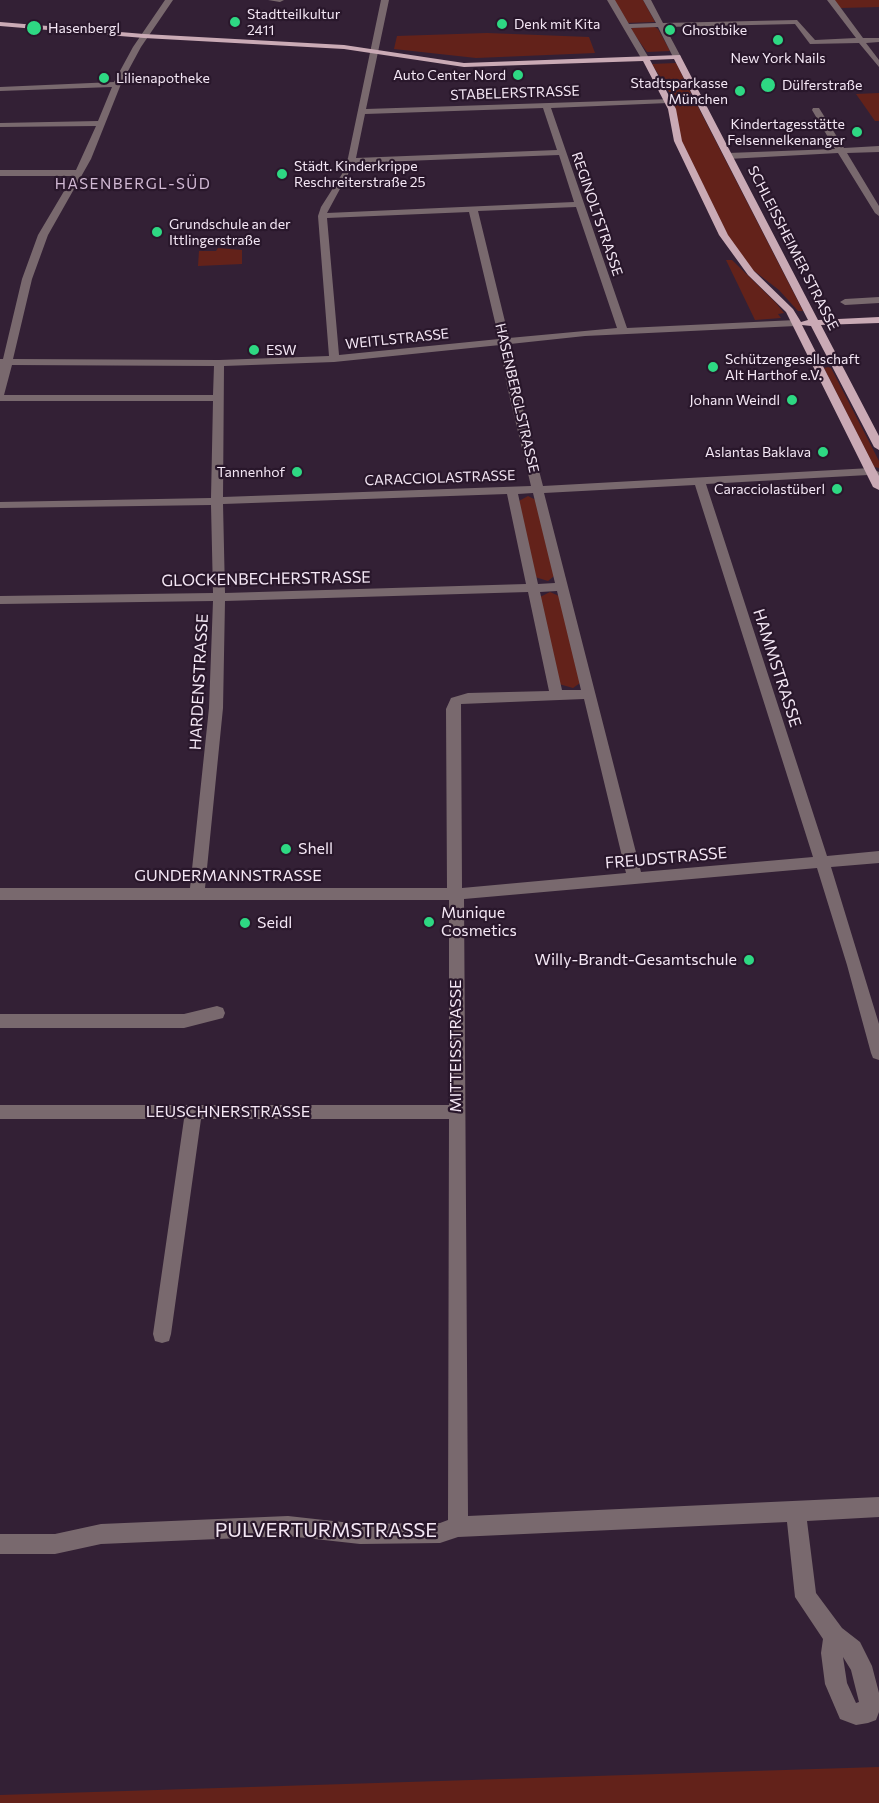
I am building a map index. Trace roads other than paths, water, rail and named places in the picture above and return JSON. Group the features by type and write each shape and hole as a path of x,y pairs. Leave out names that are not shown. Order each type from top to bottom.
{"main road":[{"path":"0,24 144,36 344,47 432,62 466,65 677,57"},
{"name":"SCHLEISSHEIMER STRASSE","path":"677,57 692,97 728,156 879,447"},
{"name":"SCHLEISSHEIMER STRASSE","path":"645,58 670,99 678,141 724,235 751,273 786,305 875,474 879,487"},
{"path":"796,323 879,320"},
{"path":"820,370 826,365 837,369"}],"street":[{"path":"0,393 3,362 27,279 43,235 79,173 117,84 144,36 169,0"},
{"path":"272,0 280,0"},
{"path":"334,359 322,216 351,161 385,0"},
{"name":"SCHLEISSHEIMER STRASSE","path":"611,0 645,58"},
{"name":"SCHLEISSHEIMER STRASSE","path":"647,0 677,57"},
{"path":"831,0 879,65"},
{"path":"625,26 797,22 813,42 879,40"},
{"path":"0,88 117,84"},
{"name":"STABELERSTRASSE","path":"363,112 670,99"},
{"name":"REGINOLTSTRASSE","path":"546,105 623,331"},
{"path":"816,110 879,213"},
{"path":"0,125 101,123"},
{"path":"728,156 879,149"},
{"path":"351,161 562,152"},
{"path":"0,173 79,173"},
{"path":"322,216 580,204"},
{"name":"HASENBERGLSTRASSE","path":"473,209 505,342 512,386 635,878"},
{"path":"845,302 879,300"},
{"name":"WEITLSTRASSE","path":"3,362 219,363 334,359 623,331 796,323"},
{"name":"HARDENSTRASSE","path":"197,894 213,750 219,597 217,501 219,363"},
{"path":"0,398 219,398"},
{"name":"CARACCIOLASTRASSE","path":"0,505 217,501 538,490 875,474"},
{"name":"HAMMSTRASSE","path":"700,482 855,965 878,1051"},
{"name":"HASENBERGLSTRASSE","path":"513,490 556,695"},
{"path":"534,588 564,587"},
{"name":"GLOCKENBECHERSTRASSE","path":"0,600 219,597 534,588"},
{"name":"MITTEISSTRASSE","path":"458,1527 456,894 453,709 456,701 468,698 590,694"},
{"name":"FREUDSTRASSE","path":"456,894 879,857"},
{"name":"GUNDERMANNSTRASSE","path":"0,894 456,894"},
{"path":"0,1021 184,1021 217,1013"},
{"name":"LEUSCHNERSTRASSE","path":"0,1112 456,1112"},
{"path":"162,1334 193,1113"},
{"name":"PULVERTURMSTRASSE","path":"0,1544 55,1544 101,1534 288,1526 360,1534 440,1533 458,1527 879,1507"},
{"path":"796,1510 806,1597 834,1636"}],"place":[{"name":"Stadtteilkultur 2411","path":"235,22"},
{"name":"Denk mit Kita","path":"502,24"},
{"name":"Hasenbergl","path":"34,28"},
{"name":"Ghostbike","path":"670,30"},
{"name":"New York Nails","path":"778,40"},
{"name":"Auto Center Nord","path":"518,75"},
{"name":"Lilienapotheke","path":"104,78"},
{"name":"Dülferstraße","path":"768,85"},
{"name":"Stadtsparkasse München","path":"740,91"},
{"name":"Kindertagesstätte Felsennelkenanger","path":"857,132"},
{"name":"Städt. Kinderkrippe Reschreiterstraße 25","path":"282,174"},
{"name":"Grundschule an der Ittlingerstraße","path":"157,232"},
{"name":"ESW","path":"254,350"},
{"name":"Schützengesellschaft Alt Harthof e.V.","path":"713,367"},
{"name":"Johann Weindl","path":"792,400"},
{"name":"Aslantas Baklava","path":"823,452"},
{"name":"Tannenhof","path":"297,472"},
{"name":"Caracciolastüberl","path":"837,489"},
{"name":"Shell","path":"286,849"},
{"name":"Munique Cosmetics","path":"429,922"},
{"name":"Seidl","path":"245,923"},
{"name":"Willy-Brandt-Gesamtschule","path":"749,960"}],"district":[{"name":"HASENBERGL-SÜD","path":"133,184"}]}
